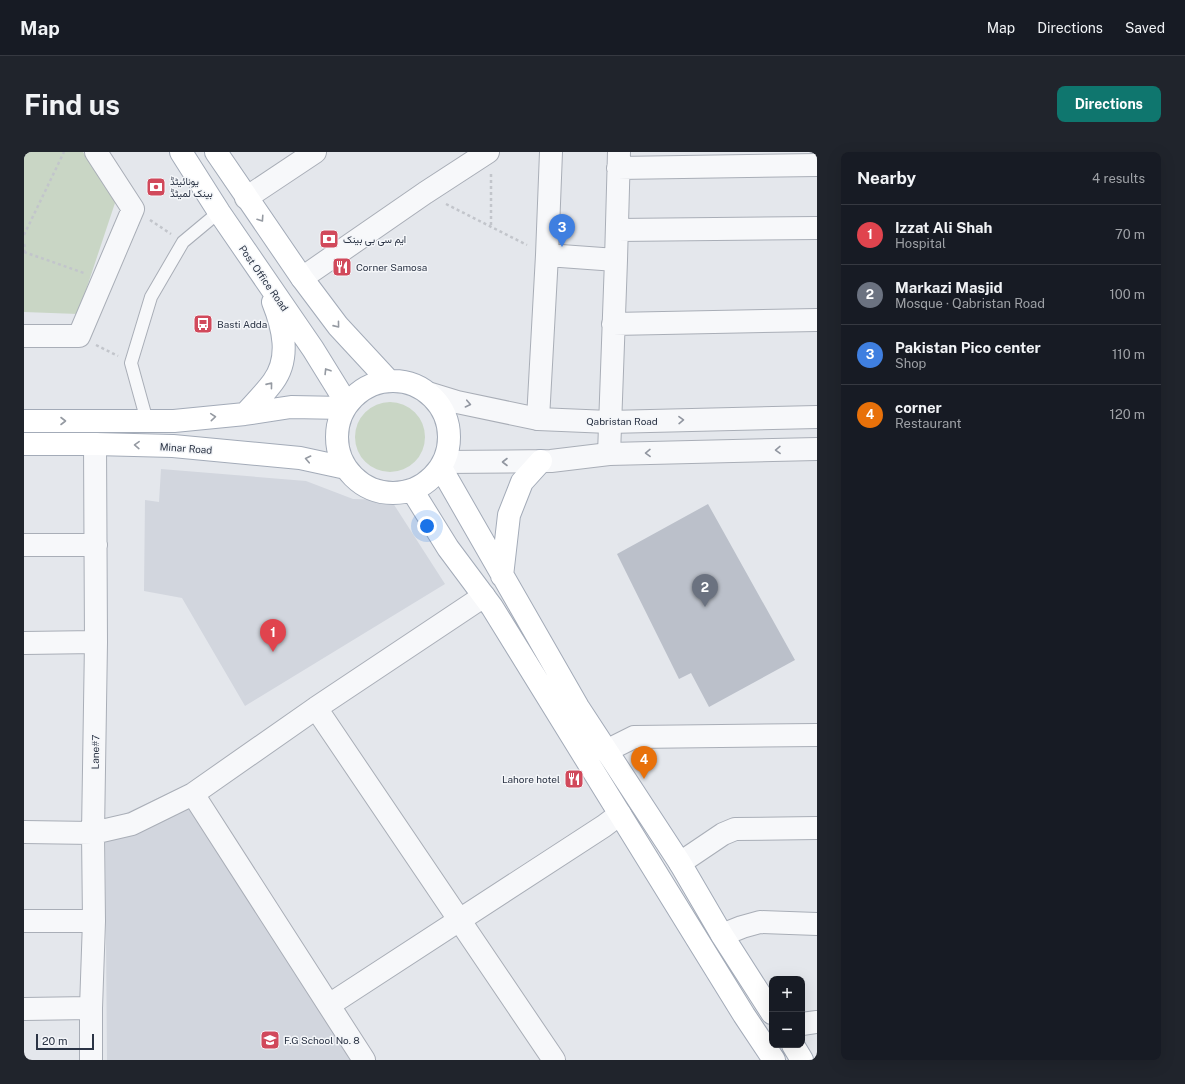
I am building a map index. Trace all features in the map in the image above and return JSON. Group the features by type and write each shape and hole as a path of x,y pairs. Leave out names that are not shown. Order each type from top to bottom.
{"main road":[{"name":"Post Office Road","path":"181,152 265,281 313,349 346,406"},
{"path":"216,152 302,278 338,326 388,380"},
{"path":"245,414 274,381 282,362 284,340 277,313 265,281"},
{"path":"388,380 411,383 431,394 445,414 450,438 442,465 426,483 412,490 397,493 368,487 346,468 340,456 337,442 337,429 341,416 346,406 355,395 365,388 388,380"},
{"path":"24,421 174,420 245,414 291,407 346,406"},
{"path":"173,446 174,420"},
{"name":"Minar Road","path":"24,444 173,446 300,458 346,468"},
{"path":"502,576 509,515 522,482 542,461"},
{"path":"442,465 502,576 578,706 680,863 722,936 771,1012"},
{"path":"412,490 448,548 484,596 770,1059"},
{"path":"795,1048 802,1060"}],"street":[{"path":"24,336 79,336 133,209 96,152"},
{"path":"246,198 315,152"},
{"path":"538,419 551,152"},
{"path":"302,278 425,193 489,159"},
{"path":"608,454 619,160 817,165"},
{"path":"617,230 817,228"},
{"path":"547,255 616,260"},
{"path":"613,324 817,320"},
{"name":"Qabristan Road","path":"431,394 457,402 538,419 609,422 817,417"},
{"name":"Lane#7","path":"91,1060 94,921 93,833 96,642 95,444"},
{"path":"442,465 542,461 608,454 817,449"},
{"path":"24,545 96,545"},
{"path":"24,832 93,833 132,824 193,794 316,708 484,596"},
{"path":"24,643 96,642"},
{"path":"316,708 554,1060"},
{"path":"606,750 634,737 817,735"},
{"path":"193,794 364,1060"},
{"path":"329,1005 604,826 620,814"},
{"path":"680,863 723,834 735,830 817,828"},
{"path":"24,921 94,921"},
{"path":"722,936 742,927 760,922 817,924"},
{"path":"24,1009 91,1008"},
{"path":"805,1024 817,1022"}],"lane":[{"path":"147,421 131,363 151,297 183,242 219,212"}],"path":[{"path":"24,235 64,152"},
{"path":"489,159 491,227"},
{"path":"425,193 547,255"},
{"path":"133,209 183,242"},
{"path":"24,244 24,252 104,280"},
{"path":"79,336 131,363"}],"shaded area":[{"path":"161,469 306,481 353,499 391,500 445,584 245,706 182,598 144,591 145,500 159,502"},
{"path":"179,788 351,1060 107,1060 105,823"}],"green space":[{"path":"24,152 83,152 116,200 78,314 24,312"},
{"path":"383,402 397,402 410,408 419,417 425,430 423,450 415,462 397,472 383,472 370,466 361,457 355,444 355,430 361,417 370,408"}],"building":[{"path":"708,504 795,660 709,707 691,673 679,679 617,554"}],"place":[{"name":"یونائیٹڈ بینک لمیٹڈ","path":"156,187"},
{"name":"ایم سی بی بینک","path":"329,239"},
{"name":"Pakistan Pico center","path":"562,247"},
{"name":"Corner Samosa","path":"342,267"},
{"name":"Basti Adda","path":"203,324"},
{"name":"Markazi Masjid","path":"705,607"},
{"name":"Izzat Ali Shah","path":"273,652"},
{"name":"Lahore hotel","path":"574,779"},
{"name":"corner","path":"644,779"},
{"name":"F.G School No. 8","path":"270,1040"}]}
